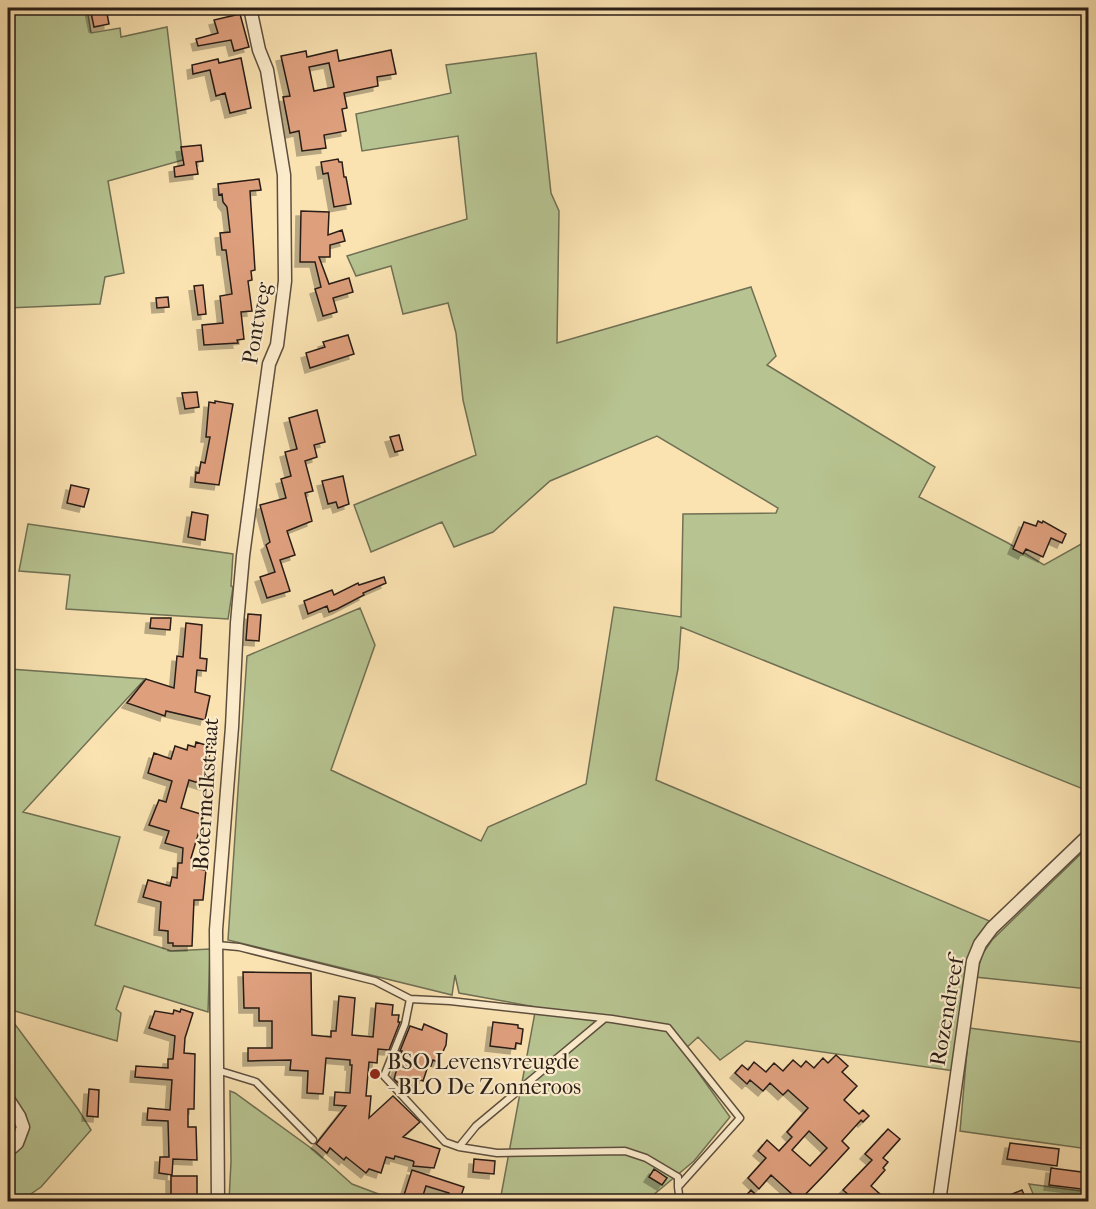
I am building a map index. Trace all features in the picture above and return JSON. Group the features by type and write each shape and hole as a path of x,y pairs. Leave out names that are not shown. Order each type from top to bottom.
{"street":[{"name":"Pontweg","path":"236,647 243,556 269,364 277,345 285,275 284,175 267,70 259,50 250,8"},
{"name":"Botermelkstraat","path":"218,1202 216,945 236,647"},
{"name":"Rozendreef","path":"939,1202 972,961 992,928 1089,836"},
{"path":"8,1099 23,1126 17,1143 8,1151"}],"lane":[{"path":"216,945 239,947 375,981 410,999 450,1001 668,1028 740,1118 678,1187"},
{"path":"410,999 405,1024 384,1076 445,1142 459,1148 497,1153 626,1151 646,1158 678,1177 680,1202"},
{"path":"459,1148 476,1126 604,1019"},
{"path":"217,1070 256,1082 313,1140"}],"green space":[{"path":"8,8 87,8 91,33 120,28 121,37 167,27 183,160 108,181 124,273 105,277 100,304 8,308"},
{"path":"536,53 551,193 559,211 557,343 751,287 776,356 767,365 935,467 919,497 1008,543 1044,565 1083,543 1088,543 1088,791 681,627 678,669 656,780 992,922 968,960 954,1071 746,1041 720,1060 698,1037 683,1051 730,1117 694,1161 646,1201 500,1201 536,1007 459,993 455,975 452,995 228,940 247,656 360,608 375,645 331,770 481,841 488,827 586,784 614,607 681,617 683,514 776,513 778,508 657,436 550,481 493,532 454,547 442,522 371,552 354,505 476,455 463,400 456,333 448,303 403,314 391,266 356,276 347,256 467,219 458,136 362,151 356,114 451,93 446,65"},
{"path":"28,524 233,554 231,586 233,587 228,619 66,609 70,575 19,571"},
{"path":"10,669 145,679 23,812 120,837 95,925 171,951 210,949 208,1012 124,986 116,1009 121,1013 117,1041 8,1009 8,687"},
{"path":"1088,847 1088,989 975,977 983,953 992,940"},
{"path":"8,1015 91,1130 41,1187 28,1196 43,1201 8,1201 8,1155 16,1151 27,1135 26,1115 8,1090"},
{"path":"969,1028 1088,1043 1088,1149 960,1131"},
{"path":"230,1091 315,1151 352,1184 397,1201 229,1201"},
{"path":"1029,1184 1088,1192 1088,1201 1036,1201"}],"building":[{"path":"90,8 106,8 109,24 94,27"},
{"path":"240,14 249,47 234,51 231,40 198,46 196,39 218,33 214,20"},
{"path":"337,50 339,61 391,50 396,74 377,77 378,86 344,93 347,108 342,109 346,131 324,135 326,148 302,151 299,131 290,133 283,97 290,96 281,56 306,51 307,57","holes":["329,63 334,87 314,91 309,67"]},
{"path":"241,58 251,108 230,113 225,93 216,96 210,70 193,74 192,65 218,59 219,63"},
{"path":"201,145 203,161 196,162 198,174 175,177 174,167 184,165 181,147"},
{"path":"338,159 342,162 351,204 334,207 328,173 323,174 321,162"},
{"path":"259,179 261,190 250,191 255,270 251,271 252,280 248,281 252,311 241,312 244,339 237,340 238,343 204,345 202,325 223,323 220,296 232,294 226,250 222,250 220,233 230,232 227,207 223,202 222,194 219,195 218,184"},
{"path":"301,211 329,212 328,235 342,230 345,241 330,245 330,257 319,257 329,284 349,278 353,292 333,298 337,312 323,316 315,289 321,287 315,262 300,262"},
{"path":"203,285 206,314 198,315 194,286"},
{"path":"168,297 169,307 157,308 156,298"},
{"path":"348,335 354,354 310,368 306,353 325,347 323,342"},
{"path":"197,392 199,407 185,409 182,393"},
{"path":"215,401 233,404 219,485 195,482 196,472 199,473 201,462 205,463 210,437 206,437 209,402 215,403"},
{"path":"317,410 325,442 314,445 317,457 305,461 313,491 305,493 312,521 287,531 295,555 280,560 290,591 267,598 260,577 275,572 266,545 270,542 260,505 286,498 281,479 291,476 285,452 297,449 289,418"},
{"path":"399,435 403,450 395,452 390,437"},
{"path":"343,476 349,504 338,508 336,502 328,504 322,481"},
{"path":"71,485 89,489 84,507 67,503"},
{"path":"192,512 208,515 205,540 188,537"},
{"path":"1038,521 1042,523 1043,521 1066,534 1062,543 1051,538 1043,557 1026,549 1023,554 1013,549 1024,522 1036,526"},
{"path":"384,577 386,583 363,593 364,595 337,609 329,612 327,606 308,614 304,601 332,590 334,595 358,583 359,585"},
{"path":"248,614 261,615 259,641 246,640"},
{"path":"151,618 171,618 170,630 150,628"},
{"path":"186,623 202,625 200,658 207,659 206,671 197,670 195,692 210,696 205,720 166,711 165,716 127,703 146,679 174,688 177,656 183,657"},
{"path":"196,742 212,747 204,774 208,775 205,785 189,780 181,808 204,815 191,858 200,861 199,869 206,870 203,900 194,900 192,946 173,946 173,943 168,943 168,931 159,930 161,902 143,897 148,880 170,886 172,877 177,878 178,863 182,863 183,848 165,843 169,831 149,825 159,800 166,802 172,781 148,773 154,753 171,759 175,746 187,750 188,745 195,747"},
{"path":"243,972 311,973 312,1035 331,1037 331,1031 336,1031 339,996 355,998 352,1035 373,1037 376,1003 393,1005 392,1015 399,1015 398,1022 400,1022 389,1050 378,1049 377,1063 369,1062 366,1096 371,1096 369,1118 393,1096 420,1122 403,1137 440,1149 434,1168 413,1166 413,1161 395,1156 394,1159 386,1157 381,1173 369,1169 366,1173 346,1157 344,1160 330,1148 327,1153 316,1144 346,1106 334,1105 335,1092 350,1093 352,1065 350,1065 350,1060 326,1058 323,1094 307,1093 308,1071 290,1070 291,1060 248,1061 248,1048 272,1048 272,1021 259,1021 259,1008 244,1008"},
{"path":"181,1009 193,1013 185,1038 184,1053 195,1054 194,1109 188,1109 188,1127 196,1127 197,1160 173,1159 172,1175 159,1173 160,1157 169,1157 168,1121 147,1120 148,1108 170,1110 172,1080 135,1077 136,1066 168,1068 168,1059 173,1059 175,1036 149,1028 155,1011 173,1014 174,1010 180,1012"},
{"path":"493,1022 518,1025 518,1028 523,1029 521,1044 516,1043 515,1049 490,1046"},
{"path":"424,1024 447,1034 446,1045 438,1062 433,1060 431,1066 428,1066 423,1081 418,1079 415,1088 394,1079 402,1051 400,1051 410,1026 422,1030"},
{"path":"836,1055 848,1066 842,1072 857,1086 844,1100 859,1114 863,1110 869,1116 863,1122 861,1120 842,1141 849,1148 826,1173 798,1202 787,1202 793,1195 771,1175 759,1189 748,1178 766,1158 758,1151 767,1140 779,1151 792,1137 787,1132 808,1108 788,1090 783,1095 770,1083 763,1091 750,1080 747,1084 735,1073 742,1065 748,1070 754,1062 766,1072 774,1063 783,1071 793,1060 801,1067 806,1061 814,1068 823,1058 828,1063","holes":["809,1131 827,1148 810,1166 792,1150"]},
{"path":"89,1089 99,1090 98,1117 87,1116"},
{"path":"888,1129 900,1139 883,1158 888,1162 883,1168 885,1170 871,1186 889,1202 857,1202 843,1190 872,1160 865,1154"},
{"path":"1010,1143 1059,1149 1057,1166 1007,1159"},
{"path":"474,1159 495,1161 494,1174 473,1172"},
{"path":"1051,1168 1089,1173 1089,1190 1049,1185"},
{"path":"654,1169 667,1178 662,1185 649,1177"},
{"path":"412,1170 464,1187 459,1202 447,1202 449,1193 426,1186 421,1202 404,1202"},
{"path":"171,1176 197,1176 197,1200 171,1200"},
{"path":"751,1190 763,1202 740,1202"},
{"path":"1022,1190 1027,1202 995,1202 995,1201"}],"place":[{"name":"BSO Levensvreugde - BLO De Zonneroos","path":"375,1074"}]}
